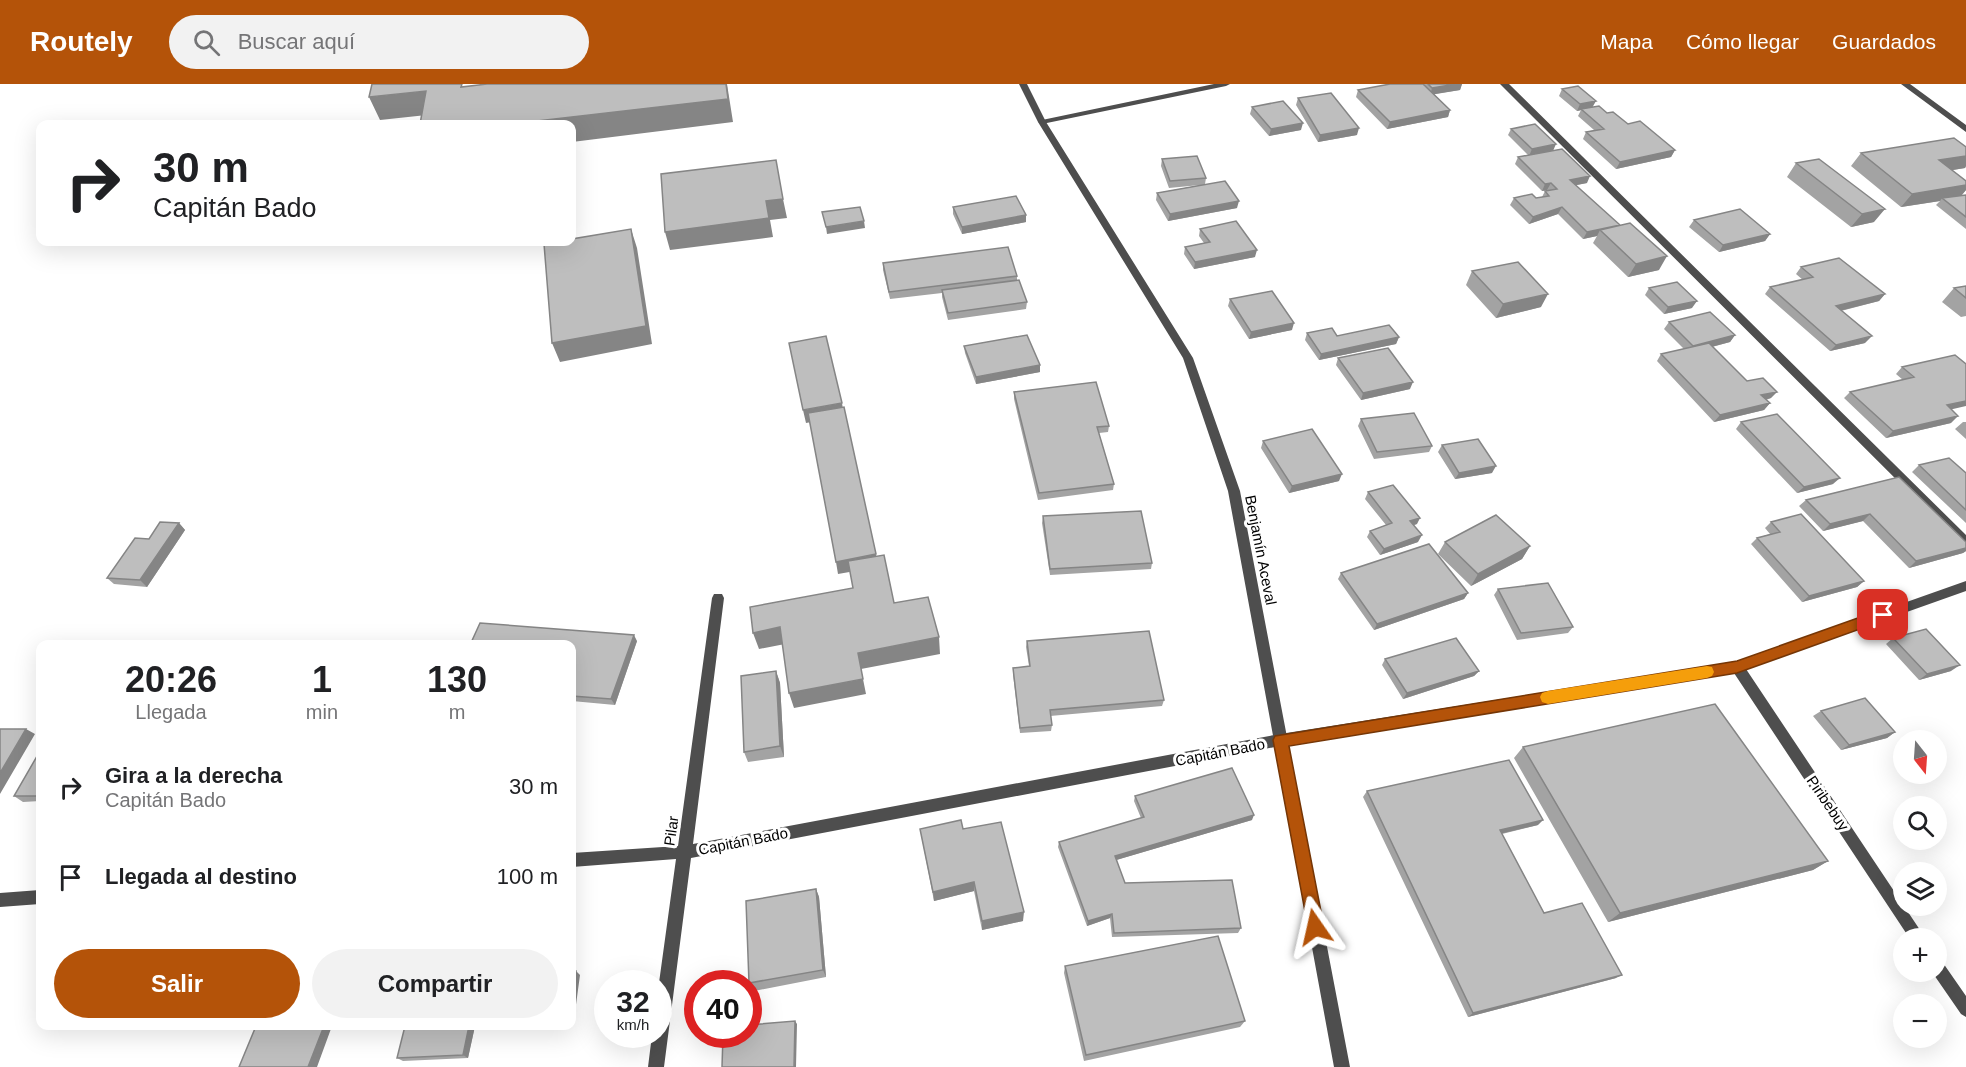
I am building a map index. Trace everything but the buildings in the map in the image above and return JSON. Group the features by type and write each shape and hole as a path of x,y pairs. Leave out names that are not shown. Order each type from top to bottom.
{"street":[{"name":"Benjamín Aceval","path":"1023,84 1042,122 1188,358 1234,491 1342,1067"},
{"path":"1042,122 1226,84"},
{"path":"1504,84 1966,542"},
{"path":"1905,84 1966,129"},
{"name":"Capitán Bado","path":"576,860 685,852 1280,740 1737,667 1966,586"},
{"name":"Pilar","path":"656,1067 718,598"},
{"name":"Piribebuy","path":"1737,667 1912,928"},
{"path":"0,900 36,897"},
{"path":"1947,981 1966,1009"}],"slow traffic":[{"path":"1548,697 1707,672"}],"route":[{"path":"1315,927 1280,740 1737,667 1883,615"}]}
